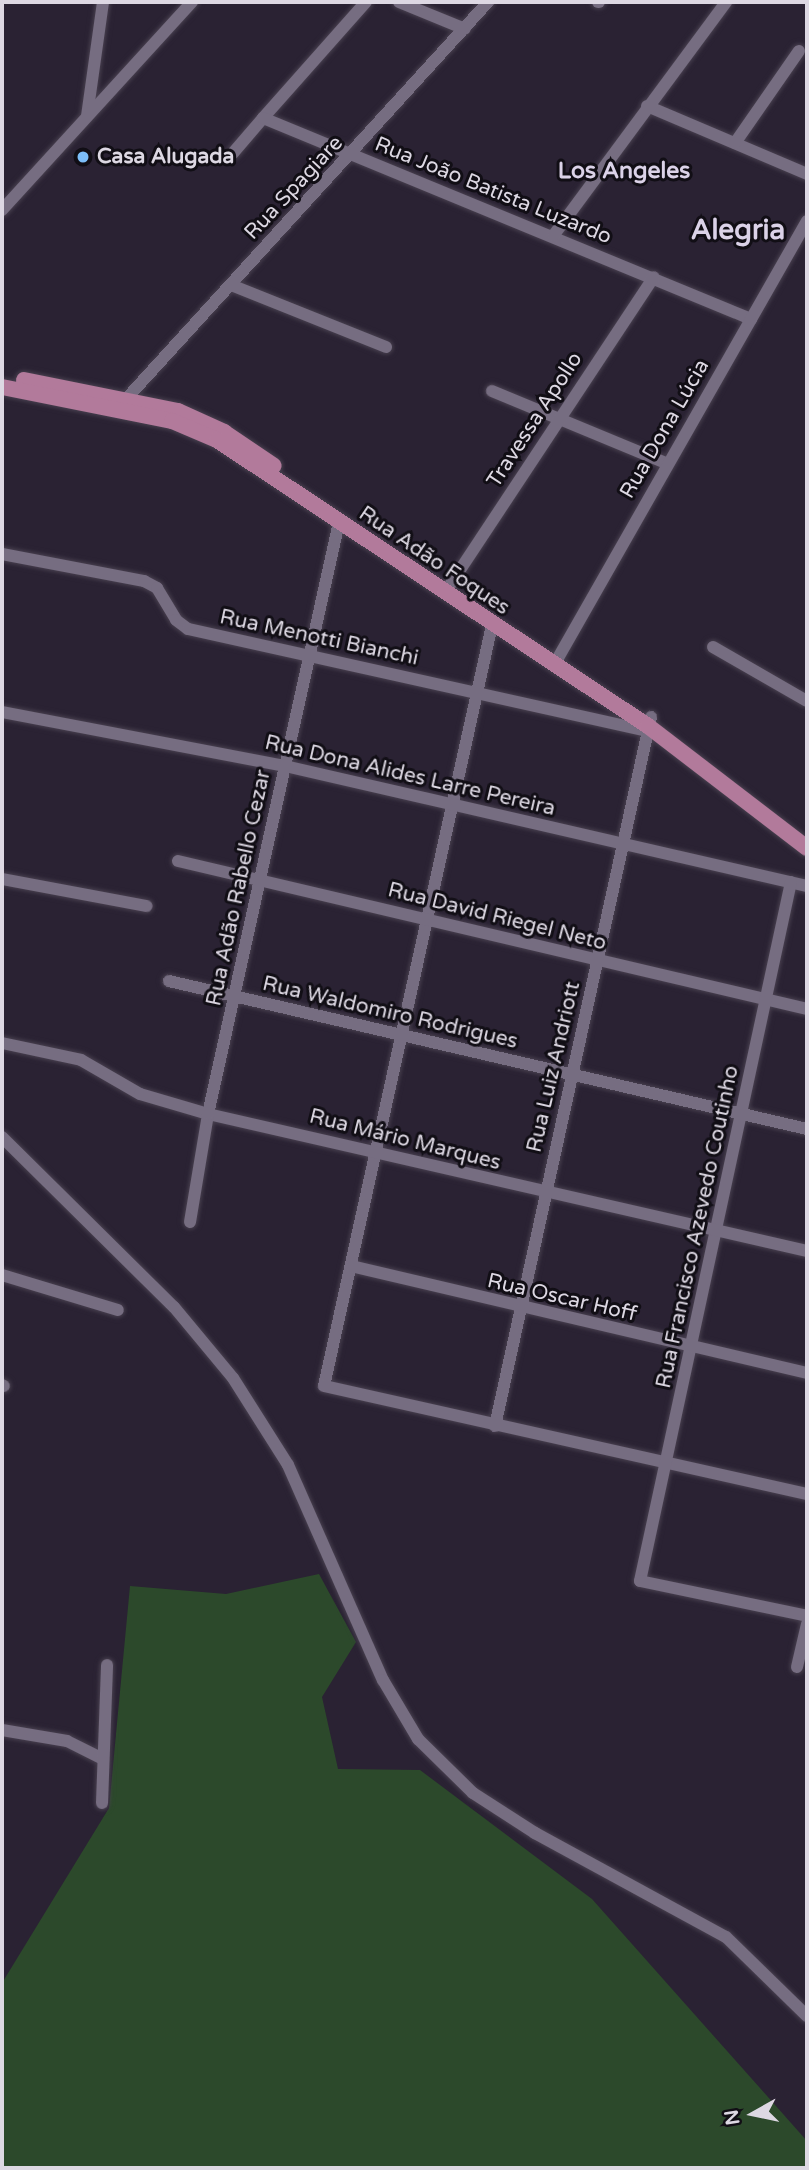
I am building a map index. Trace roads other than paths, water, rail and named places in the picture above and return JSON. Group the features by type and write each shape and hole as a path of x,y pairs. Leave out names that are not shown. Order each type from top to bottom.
{"main road":[{"name":"Rua Adão Foques","path":"2,377 127,398 178,411 224,432 558,658 807,836"},
{"name":"Rua Adão Foques","path":"2,387 172,421 216,440 492,625 649,725 807,848"}],"street":[{"path":"88,116 103,2"},
{"path":"2,210 192,2"},
{"path":"233,153 366,2"},
{"path":"399,2 465,29"},
{"name":"Rua Spagiare","path":"127,398 488,2"},
{"path":"553,236 726,2"},
{"path":"735,143 800,51"},
{"path":"647,106 807,174"},
{"name":"Rua João Batista Luzardo","path":"263,118 751,319"},
{"name":"Rua Dona Lúcia","path":"558,658 666,463 807,221"},
{"name":"Travessa Apollo","path":"450,586 654,277"},
{"path":"231,285 386,347"},
{"path":"492,391 666,463"},
{"name":"Rua Adão Rabello Cezar","path":"190,1222 208,1114 339,522"},
{"name":"Rua Menotti Bianchi","path":"2,554 144,581 157,588 176,620 188,629 476,692 649,725"},
{"path":"492,625 324,1386 807,1494"},
{"path":"713,647 807,701"},
{"name":"Rua Dona Alides Larre Pereira","path":"2,712 285,766 623,846 807,886"},
{"name":"Rua Luiz Andriott","path":"495,1426 649,725"},
{"name":"Rua David Riegel Neto","path":"178,861 598,962 807,1009"},
{"path":"2,879 146,906"},
{"name":"Rua Francisco Azevedo Coutinho","path":"791,882 768,1000 640,1581 807,1616"},
{"name":"Rua Waldomiro Rodrigues","path":"169,982 807,1129"},
{"name":"Rua Mário Marques","path":"2,1043 81,1060 140,1094 208,1114 377,1151 545,1194 807,1251"},
{"path":"2,1137 174,1307 233,1378 288,1465 383,1680 418,1739 473,1793 535,1833 726,1937 807,2016"},
{"name":"Rua Oscar Hoff","path":"351,1266 519,1309 807,1373"},
{"path":"2,1275 118,1310"},
{"path":"797,1667 807,1625"},
{"path":"102,1803 107,1665"},
{"path":"2,1730 67,1741 103,1759"}],"place":[{"name":"Casa Alugada","path":"83,157"}],"district":[{"name":"Los Angeles","path":"624,171"},
{"name":"Alegria","path":"738,230"}]}
